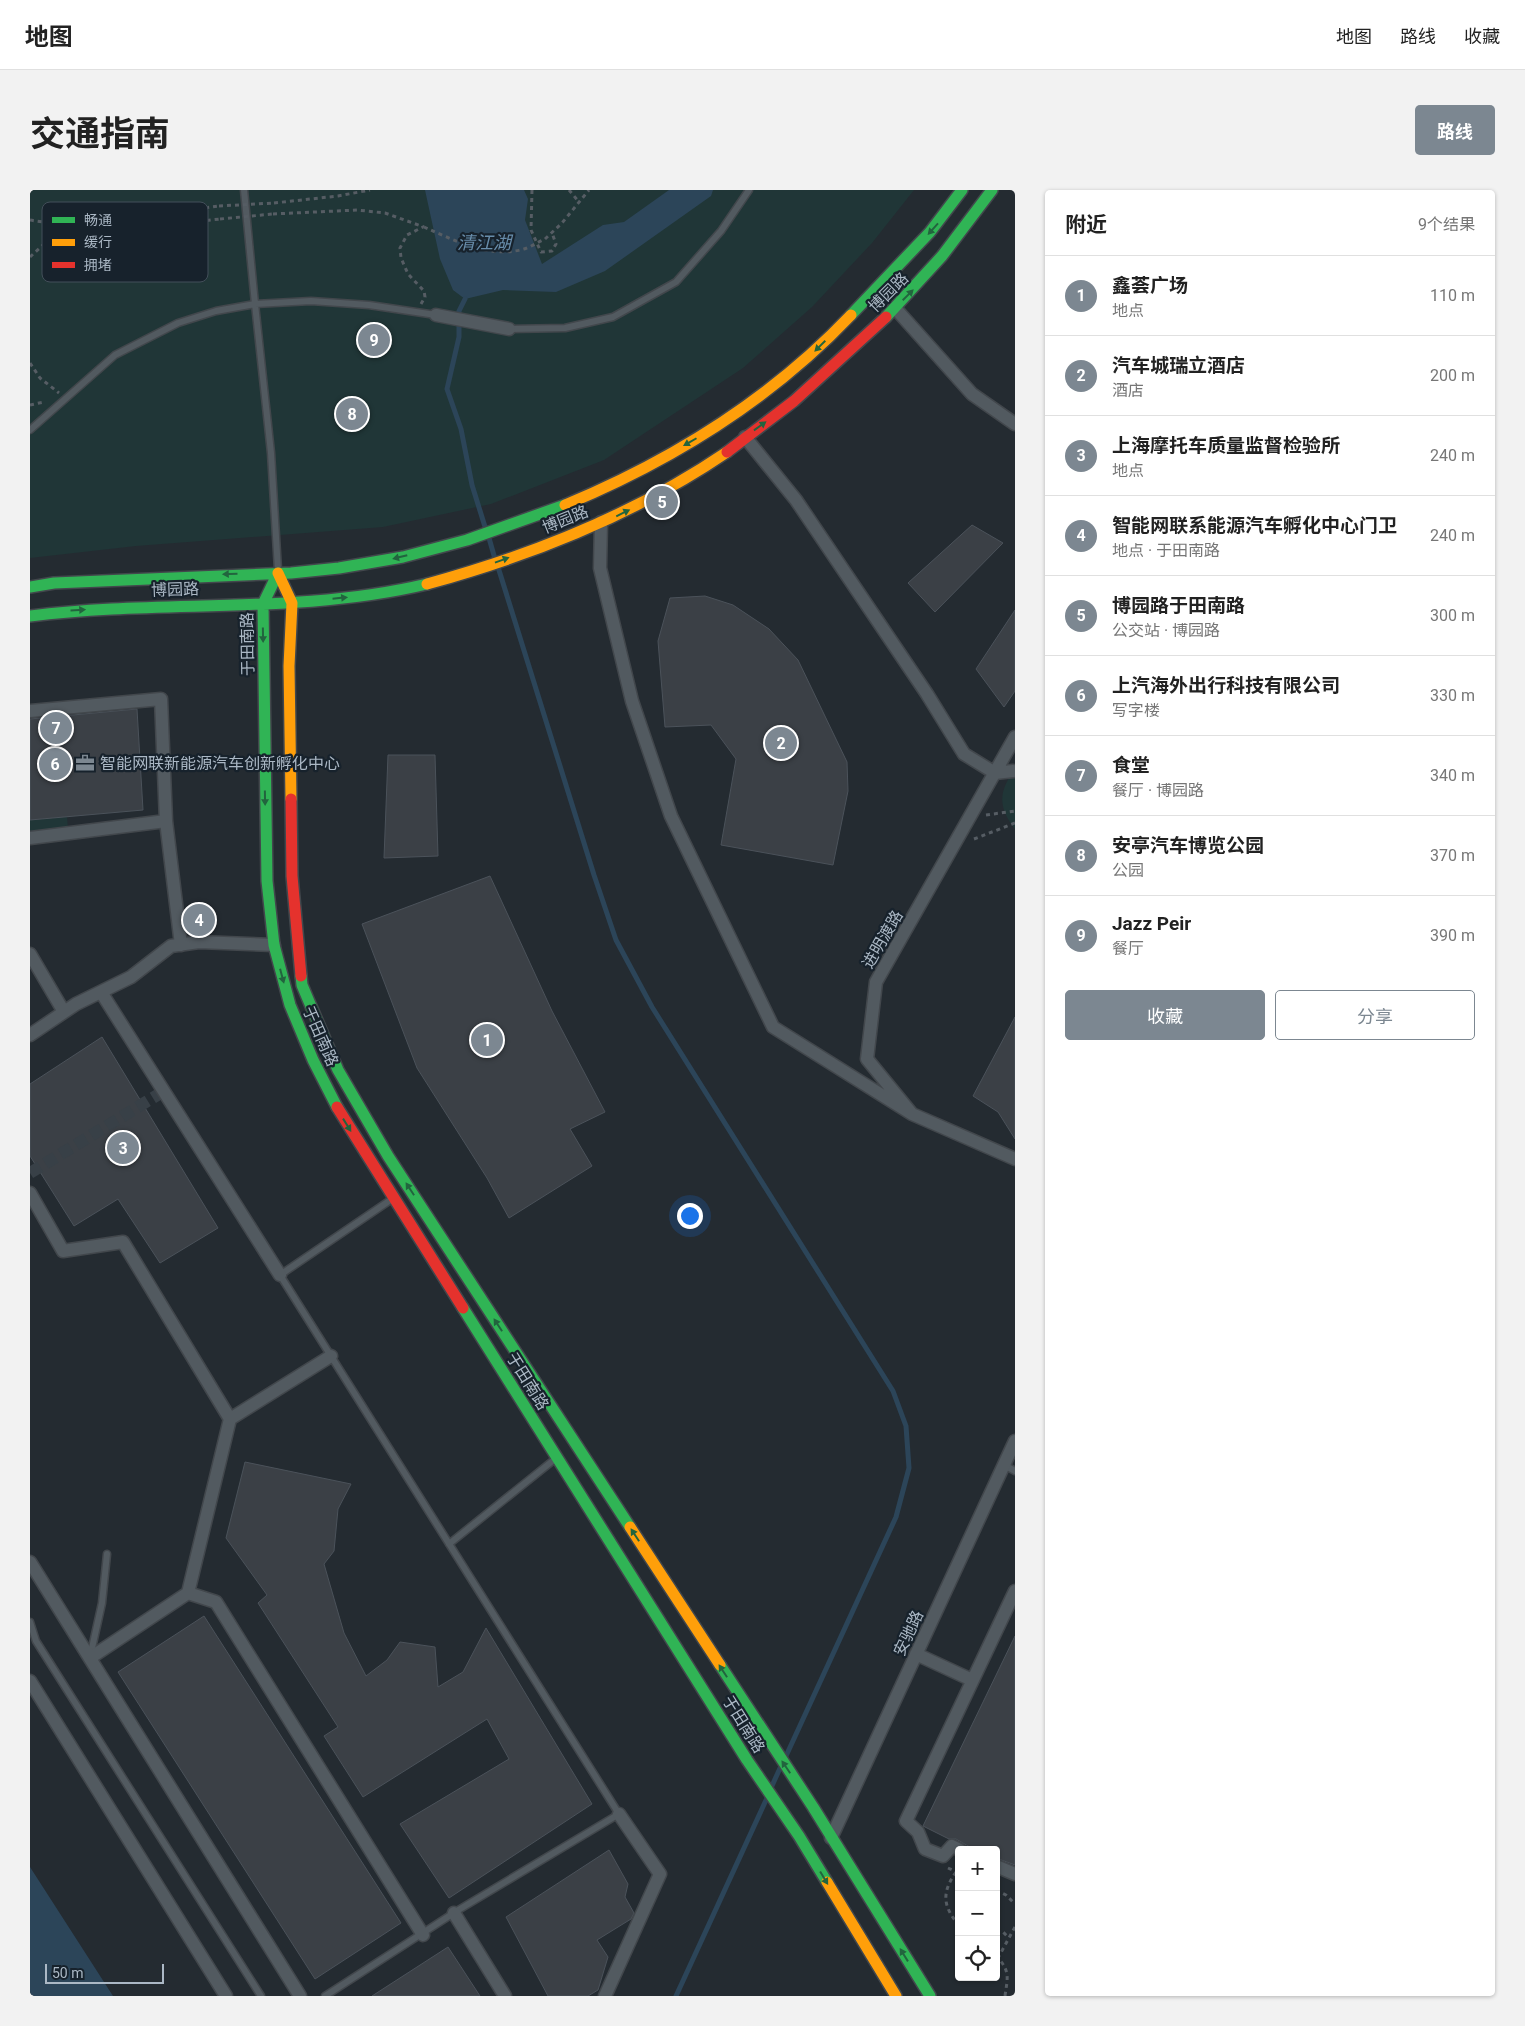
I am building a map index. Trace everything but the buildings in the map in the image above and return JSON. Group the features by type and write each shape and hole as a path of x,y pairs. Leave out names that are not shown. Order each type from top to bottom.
{"street":[{"name":"博园路","path":"30,587 54,583 152,577 278,573 338,568 447,545 533,518 583,498 663,458 718,426 769,389 816,350 910,254 948,213 962,190"},
{"name":"博园路","path":"30,616 57,612 174,605 292,603 368,596 459,576 601,522 672,487 745,437 818,381 933,270 972,220 992,190"},
{"path":"895,308 972,394 1015,424"},
{"path":"436,315 509,329"},
{"path":"745,437 796,500 927,694 964,754 995,773 1013,771"},
{"path":"601,522 600,568 632,701 668,807 773,1027 912,1114"},
{"name":"于田南路","path":"278,573 292,603 289,666 292,876 302,985 338,1070 388,1156 813,1807 930,1996"},
{"name":"于田南路","path":"278,573 263,604 267,881 274,944 290,1005 312,1060 343,1118 747,1760 799,1836 896,1996"},
{"path":"30,711 161,699 166,821 181,945"},
{"name":"进明渡路","path":"1015,737 876,982 867,1059 912,1114 1015,1159"},
{"path":"30,838 166,821"},
{"path":"30,1035 64,1012 131,977 171,946 199,942 274,944"},
{"path":"30,954 64,1012"},
{"path":"101,992 280,1275"},
{"path":"30,1193 63,1251 123,1242 230,1419"},
{"path":"438,1269 454,1257"},
{"path":"90,1658 188,1593 230,1419 330,1356"},
{"name":"安驰路","path":"831,1838 916,1654 1009,1468 1015,1442"},
{"path":"30,1562 300,1996"},
{"path":"955,1848 952,1846 943,1856 925,1849 918,1832 906,1821 1015,1591"},
{"path":"188,1593 216,1602 423,1935"},
{"path":"916,1654 972,1680"},
{"path":"30,1681 226,1996"},
{"path":"605,1996 660,1874 619,1814"},
{"path":"1000,1868 1015,1874"},
{"path":"454,1913 505,1996"}],"lane":[{"path":"244,190 271,453 278,573"},
{"path":"509,329 565,328 613,317 676,282 720,231 749,190"},
{"path":"30,430 115,355 178,323 216,311 255,304 311,301 369,305 436,315"},
{"path":"325,1996 423,1935 454,1913 619,1814 280,1275 393,1198"},
{"path":"449,1544 557,1457"},
{"path":"90,1658 102,1603 107,1554"},
{"path":"30,1622 36,1641 260,1996"}],"path":[{"path":"208,207 328,198 370,190"},
{"path":"532,190 531,230 542,252 552,251 556,244 552,233"},
{"path":"569,190 579,202"},
{"path":"208,221 273,214 357,210 385,213 424,226 472,246 488,250 523,249 545,239 552,233 589,190"},
{"path":"415,312 425,297 424,291 408,274 401,258 400,248 406,235 424,226"},
{"path":"30,257 42,246"},
{"path":"30,363 40,378 67,398"},
{"path":"970,818 1015,811"},
{"path":"960,835 970,841 1015,823"},
{"path":"955,1873 947,1884 946,1898 949,1914 955,1920"},
{"path":"998,1891 1006,1895 1015,1904"},
{"path":"1005,1996 1008,1986 1006,1967 998,1958 1015,1926"},
{"path":"1000,1931 1009,1938"}],"green space":[{"path":"30,190 914,190 872,243 812,307 743,368 604,460 491,504 383,527 136,546 30,558"},
{"path":"1015,769 1015,829 1005,814 1002,799 1005,785"},
{"path":"67,817 68,829 30,833 30,820"}],"water":[{"name":"清江湖","path":"425,190 524,190 528,199 525,220 542,264 603,225 624,222 669,190 713,190 711,196 605,271 556,292 503,290 465,299 453,290 440,259"},
{"path":"30,1867 113,1996 30,1996"}],"waterway":[{"path":"465,299 459,311 459,337 447,389 461,429 472,485 486,530"},
{"path":"489,538 495,559"},
{"path":"498,567 616,940 652,1007 893,1391 906,1426 909,1468 896,1517 786,1756"},
{"path":"771,1788 781,1766"},
{"path":"676,1996 767,1798"}],"tunnel":[{"path":"30,1173 164,1091"}],"traffic: fast":[{"path":"851,315 930,232 962,190"},
{"path":"886,317 942,256 992,190"},
{"path":"30,587 54,583 291,573 339,568 403,557 467,540 565,505"},
{"path":"278,573 263,604 267,881 274,945 290,1005 313,1060 337,1107"},
{"path":"30,616 129,608 329,600 378,594 427,584"},
{"path":"301,976 302,985 338,1070 388,1156 630,1527"},
{"path":"463,1308 747,1760 799,1836 827,1882"},
{"path":"720,1665 813,1807 930,1996"}],"traffic: slow":[{"path":"565,505 643,468 718,425 788,374 851,315"},
{"path":"427,584 506,560 583,530 657,495 727,452"},
{"path":"278,573 292,603 289,666 291,799"},
{"path":"630,1527 720,1665"},
{"path":"827,1882 896,1996"}],"traffic: jam":[{"path":"727,452 794,401 886,317"},
{"path":"291,799 292,876 301,976"},
{"path":"337,1107 463,1308"}],"place":[{"name":"Jazz Peir","path":"374,340"},
{"name":"安亭汽车博览公园","path":"352,414"},
{"name":"博园路于田南路","path":"662,502"},
{"name":"食堂","path":"56,728"},
{"name":"汽车城瑞立酒店","path":"781,743"},
{"name":"智能网联新能源汽车创新孵化中心","path":"85,763"},
{"name":"上汽海外出行科技有限公司","path":"55,764"},
{"name":"智能网联系能源汽车孵化中心门卫","path":"199,920"},
{"name":"鑫荟广场","path":"487,1040"},
{"name":"上海摩托车质量监督检验所","path":"123,1148"}]}
